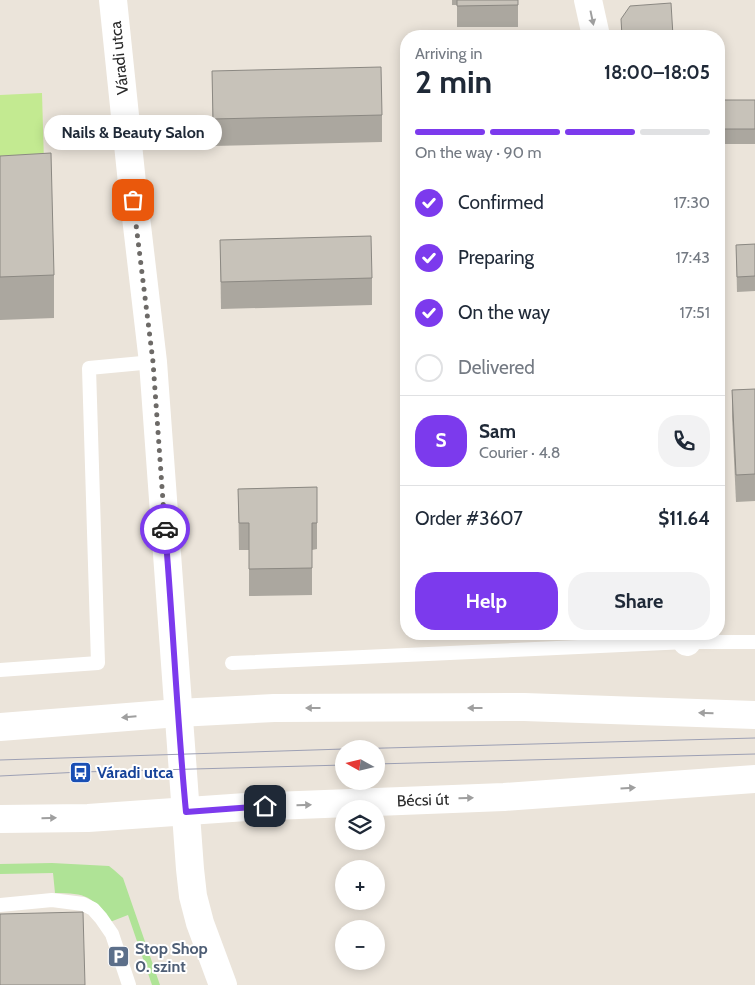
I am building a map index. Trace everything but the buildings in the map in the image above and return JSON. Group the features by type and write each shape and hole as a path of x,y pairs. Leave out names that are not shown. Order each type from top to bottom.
{"main road":[{"name":"Váradi utca","path":"113,0 153,362 193,896 200,923 223,985"},
{"path":"588,0 595,30"},
{"path":"0,727 178,713 274,708 524,707 755,715"},
{"name":"Bécsi út","path":"0,819 88,818 246,807 504,797 755,778"}],"lane":[{"path":"0,670 98,663 89,368 153,362"},
{"path":"232,663 650,640"},
{"path":"720,640 755,642"},
{"path":"0,905 52,900 83,904 93,910 112,934 128,985"}],"green space":[{"path":"42,93 44,163 0,165 0,95"},
{"path":"52,863 109,866 123,878 160,985 152,985 128,915 110,922 99,906 88,898 82,895 55,893 53,873 0,874 0,864"}],"tram line":[{"path":"385,748 755,738"},
{"path":"0,760 335,749"},
{"path":"385,764 755,754"},
{"path":"0,776 335,765"}],"way so far":[{"path":"133,200 153,362 165,529"}],"place":[{"name":"Nails & Beauty Salon","path":"133,200"},
{"name":"Váradi utca","path":"81,772"},
{"name":"Stop Shop 0. szint","path":"119,957"}],"route":[{"path":"165,529 186,812 265,806"}]}
